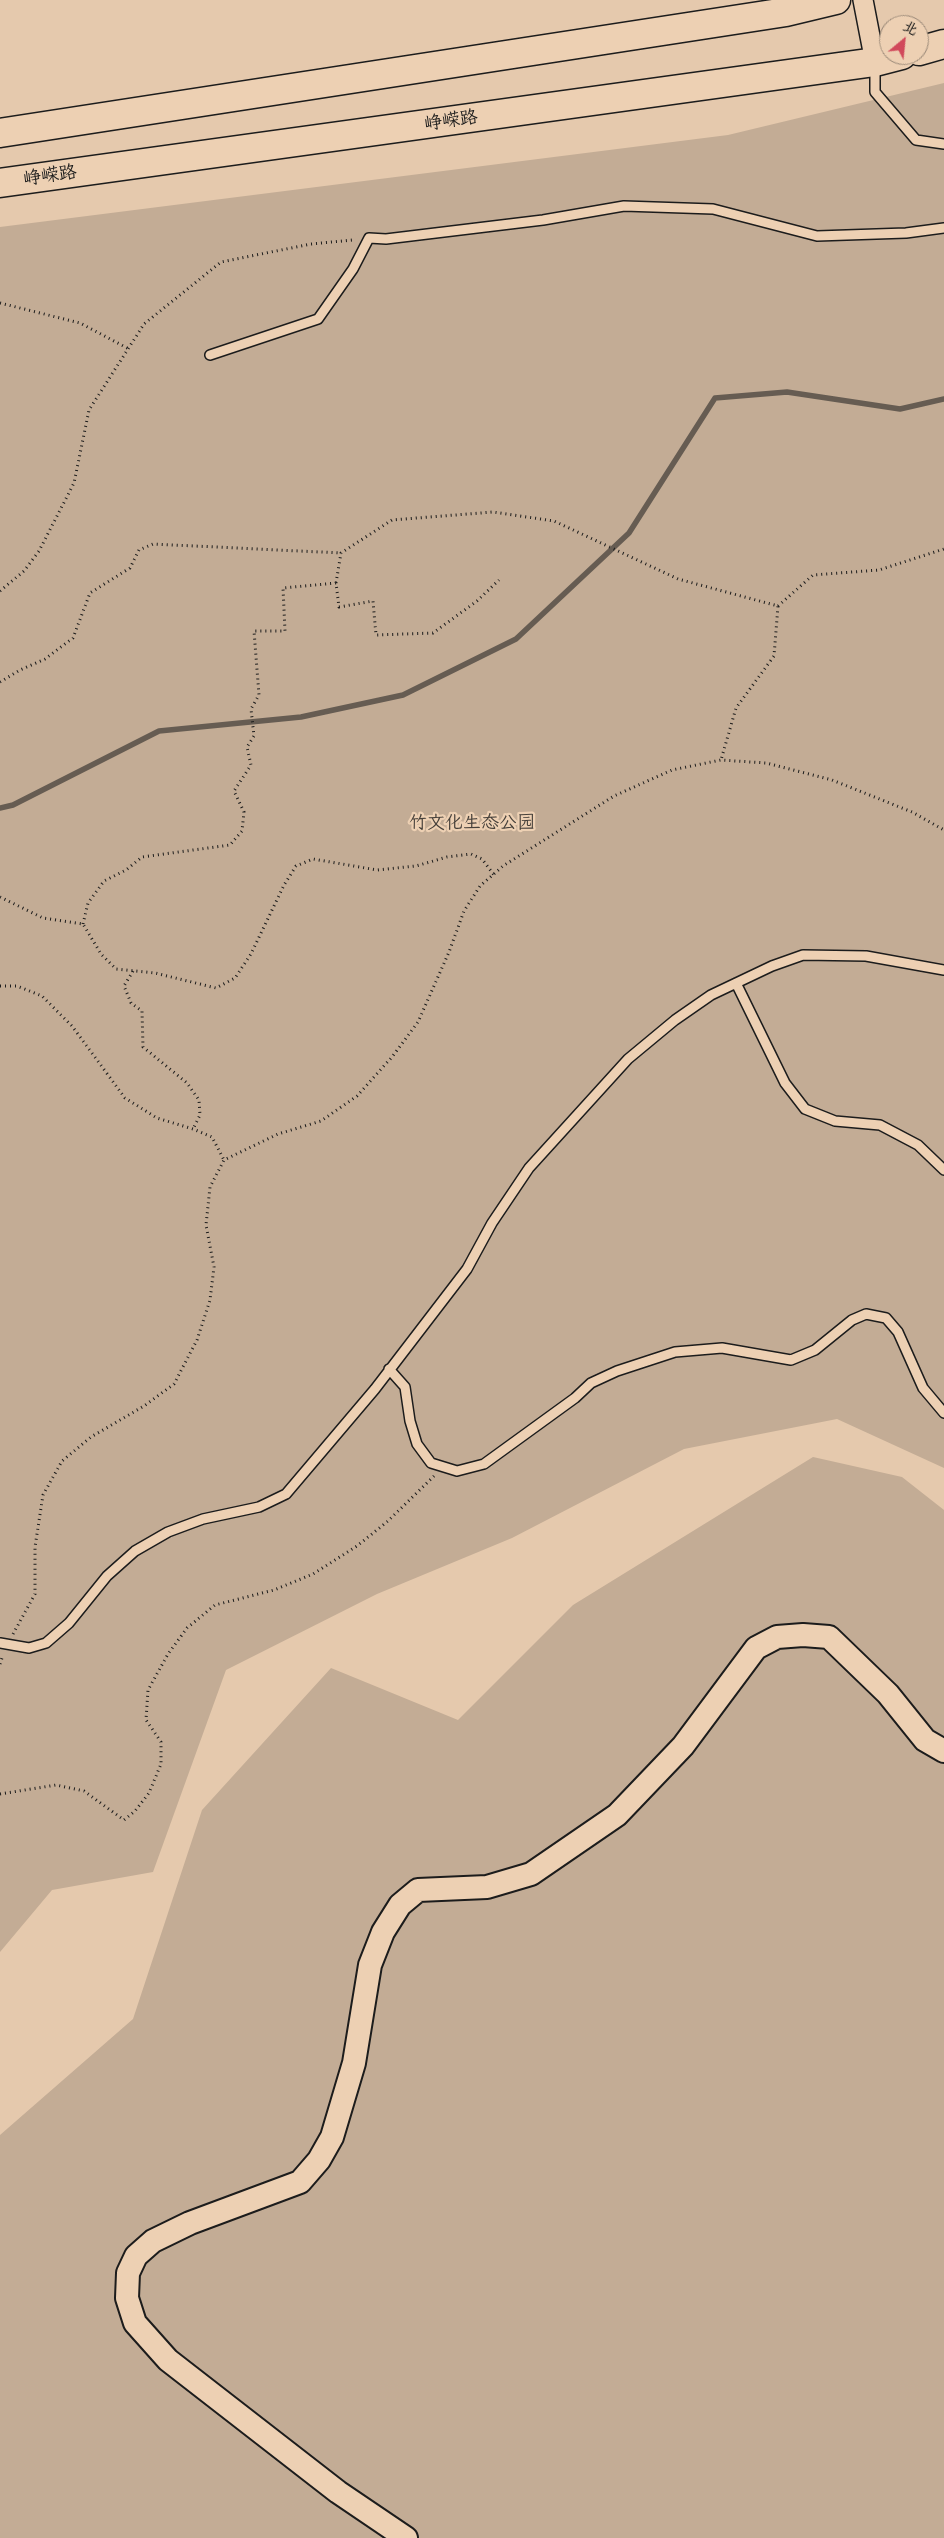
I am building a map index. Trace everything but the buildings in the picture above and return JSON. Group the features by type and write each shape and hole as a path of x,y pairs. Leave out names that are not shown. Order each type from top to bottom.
{"main road":[{"path":"0,133 786,12 836,0"},
{"path":"929,48 944,44"},
{"name":"峥嵘路","path":"0,183 879,61"}],"street":[{"path":"863,0 875,62"},
{"path":"406,2538 338,2492 168,2360 135,2323 126,2298 128,2273 136,2256 153,2242 190,2223 300,2182 319,2160 335,2129 354,2063 370,1965 383,1932 400,1905 418,1890 487,1887 531,1874 617,1815 683,1746 756,1648 777,1638 804,1635 829,1637 888,1694 925,1740 944,1751"}],"lane":[{"path":"875,62 875,92 916,140 944,144"},
{"path":"210,355 318,319 353,269 369,238 386,239 543,220 624,206 713,209 817,236 906,233 944,228"},
{"path":"3,1644 30,1648 46,1643 69,1623 107,1576 135,1551 168,1532 203,1519 259,1507 286,1494 375,1390 467,1269 492,1223 529,1168 628,1059 675,1020 711,995 772,966 803,955 866,956 944,970"},
{"path":"736,983 785,1083 806,1109 836,1120 880,1125 918,1145 944,1170"},
{"path":"390,1369 406,1387 410,1421 417,1444 431,1463 457,1470 484,1464 575,1398 591,1383 650,1359 675,1352 722,1348 791,1360 815,1350 852,1320 866,1314 886,1318 898,1332 923,1388 944,1413"}],"path":[{"path":"0,591 24,571 39,551 74,483 89,410 144,324 221,262 311,244 369,238"},
{"path":"0,303 80,322 129,349"},
{"path":"0,682 20,670 45,659 73,638 90,593 130,568 139,550 153,544 341,553 392,520 493,512 554,521 678,579 778,606"},
{"path":"721,760 736,708 774,656 778,606 813,575 879,570 944,549"},
{"path":"341,553 336,583 339,607 373,601 376,635 433,633 477,601 499,580"},
{"path":"336,583 283,588 285,631 254,632 259,695 252,710 254,734 247,747 251,765 234,791 244,812 242,832 230,845 142,857 126,870 104,881 88,903 83,924 101,954 116,969 155,973 216,988 235,978 251,954 284,885 296,866 313,858 377,870 416,866 447,857 471,854 482,859 494,875"},
{"path":"3,1644 34,1594 35,1547 43,1495 62,1461 91,1437 130,1415 174,1384 197,1340 210,1300 214,1267 206,1225 210,1187 224,1160 278,1134 321,1121 357,1096 392,1057 418,1022 449,952 464,911 480,886 530,847 614,796 672,770 721,760 766,762 832,780 912,812 944,830"},
{"path":"0,897 43,918 83,924"},
{"path":"133,971 124,986 131,1004 142,1011 143,1047 187,1083 199,1100 200,1115 194,1129"},
{"path":"0,986 17,986 42,996 72,1026 125,1098 157,1118 194,1129 212,1137 224,1160"},
{"path":"0,1794 56,1785 84,1791 124,1820 135,1811 148,1793 161,1764 162,1742 146,1720 148,1690 168,1654 187,1628 215,1605 274,1590 312,1574 357,1546 394,1515 442,1466"}],"green space":[{"name":"竹文化生态公园","path":"944,83 944,1468 837,1419 684,1449 512,1538 377,1594 226,1670 153,1872 52,1890 0,1952 0,227 728,135"},
{"path":"813,1457 902,1477 944,1510 944,2538 0,2538 0,2135 133,2019 202,1810 331,1668 458,1720 573,1605"}],"waterway":[{"path":"0,808 13,805 159,731 301,717 403,695 516,639 629,533 715,398 787,392 900,409 944,399"}]}
